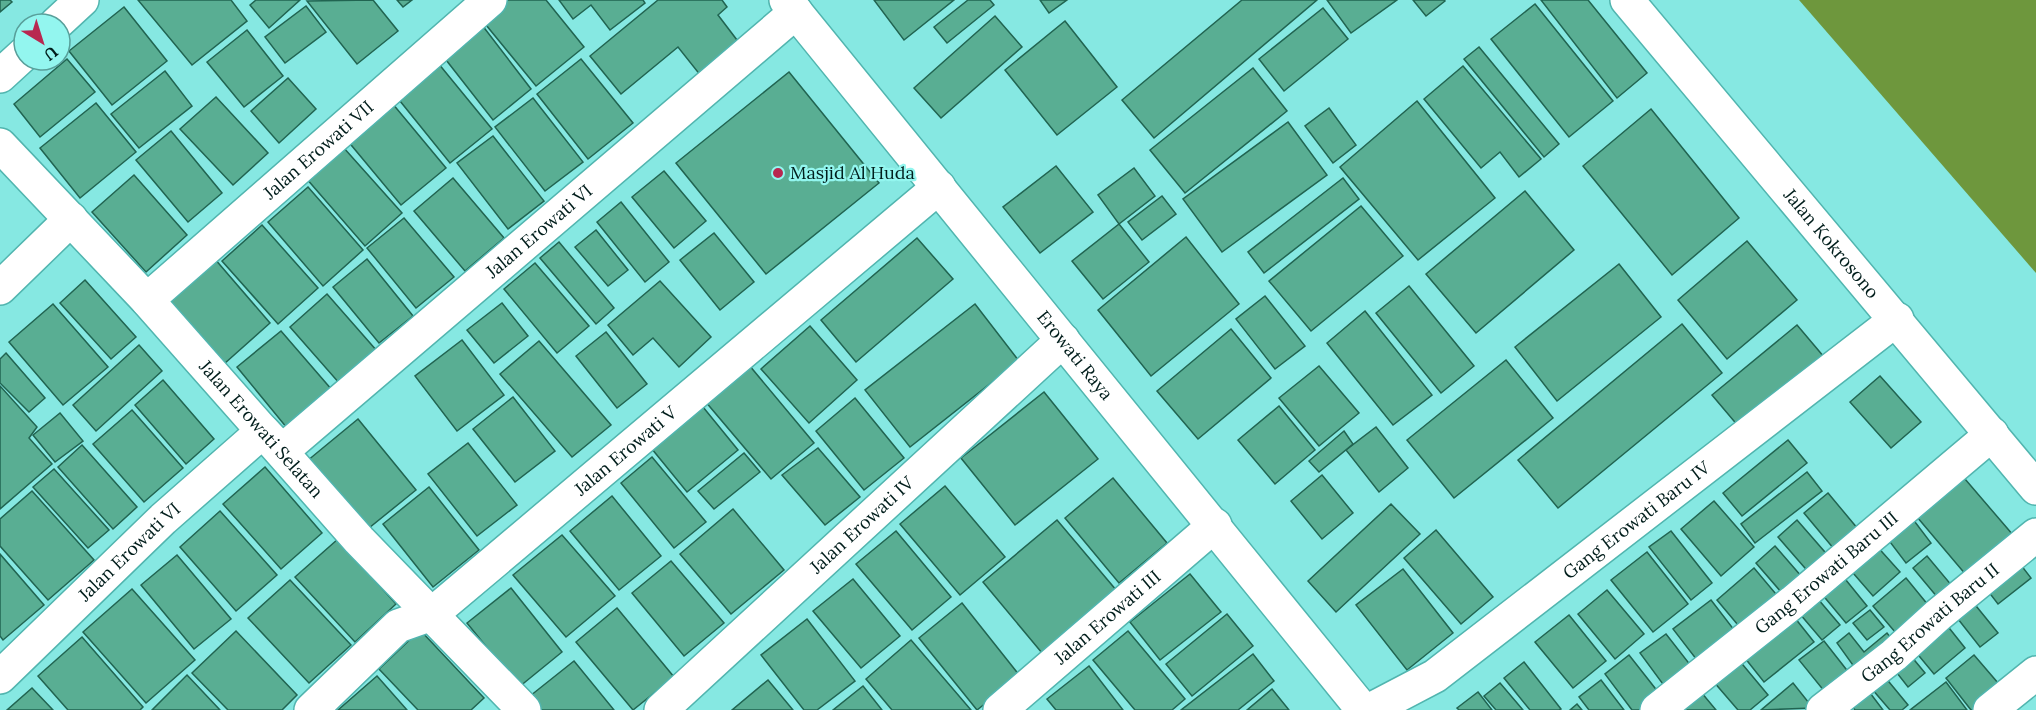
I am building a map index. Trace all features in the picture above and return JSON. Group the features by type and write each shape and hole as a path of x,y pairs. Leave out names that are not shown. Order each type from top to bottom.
{"street":[{"path":"69,12 82,0"},
{"name":"Jalan Erowati VII","path":"147,300 490,0"},
{"name":"Jalan Kokrosono","path":"1627,0 1897,319 2036,488"},
{"name":"Erowati Raya","path":"791,6 1364,710"},
{"name":"Jalan Erowati VI","path":"0,677 163,519 273,441 791,6"},
{"path":"0,76 12,65"},
{"name":"Jalan Erowati Selatan","path":"0,146 147,300 359,540 524,710"},
{"name":"Jalan Erowati V","path":"311,710 398,626 432,614 939,187"},
{"path":"0,288 71,219"},
{"name":"Gang Erowati Baru IV","path":"1370,710 1435,676 1897,319"},
{"name":"Jalan Erowati IV","path":"662,710 1063,340"},
{"name":"Gang Erowati Baru III","path":"1657,710 1793,602 1992,434"},
{"name":"Jalan Erowati III","path":"1000,710 1215,525"},
{"name":"Gang Erowati Baru II","path":"1823,710 1894,655 2036,535"},
{"path":"1990,710 2036,673"}],"shaded area":[{"path":"1799,0 2036,0 2036,273"}],"building":[{"path":"0,0 10,0 12,2 0,12"},
{"path":"138,0 231,0 247,21 192,65"},
{"path":"256,0 300,0 269,28 250,5"},
{"path":"373,0 398,31 357,64 307,1"},
{"path":"397,0 412,0 403,7"},
{"path":"507,0 546,0 584,47 536,86 482,20"},
{"path":"559,0 643,0 645,3 610,30 591,5 573,19"},
{"path":"658,0 722,0 727,7 718,15 740,44 701,76 678,47 621,94 590,56"},
{"path":"874,0 954,0 904,40"},
{"path":"968,0 990,0 994,5 947,43 934,27"},
{"path":"1040,0 1067,0 1049,13"},
{"path":"1242,0 1317,0 1154,138 1122,100"},
{"path":"1327,0 1397,0 1351,33"},
{"path":"1413,0 1444,0 1445,1 1426,16"},
{"path":"1541,0 1588,0 1647,73 1617,98"},
{"path":"1535,4 1613,101 1569,137 1491,39"},
{"path":"306,6 326,32 285,63 265,37"},
{"path":"124,7 167,61 112,105 72,55 72,49"},
{"path":"1323,8 1348,39 1284,91 1259,59"},
{"path":"995,16 1022,47 941,118 914,88"},
{"path":"1065,21 1117,87 1057,135 1005,70"},
{"path":"482,25 531,89 493,120 443,56"},
{"path":"247,30 283,76 244,107 207,62"},
{"path":"1479,47 1559,144 1544,157 1464,59"},
{"path":"581,59 633,123 588,159 537,94"},
{"path":"438,63 492,129 450,163 396,96"},
{"path":"72,65 95,92 40,137 14,104 52,72 72,72"},
{"path":"1463,66 1541,159 1519,177 1500,152 1481,168 1424,99"},
{"path":"1253,68 1287,111 1185,193 1150,150"},
{"path":"165,71 192,106 139,148 111,114"},
{"name":"Masjid Al Huda","path":"789,72 879,183 766,274 676,163"},
{"path":"288,78 316,109 279,143 251,111"},
{"path":"216,97 268,153 233,185 180,129"},
{"path":"533,98 583,162 545,191 495,127"},
{"path":"1417,101 1495,198 1418,260 1340,167"},
{"path":"96,103 136,152 80,198 40,148"},
{"path":"392,103 446,168 401,205 347,140"},
{"path":"1329,108 1356,145 1333,163 1305,126"},
{"path":"1651,109 1739,218 1672,275 1583,166"},
{"path":"1288,122 1327,175 1222,252 1183,199"},
{"path":"171,131 222,193 188,222 136,160"},
{"path":"493,136 544,201 508,229 457,163"},
{"path":"343,147 402,213 365,246 306,178"},
{"path":"1056,166 1093,212 1040,253 1003,207"},
{"path":"1134,168 1155,196 1119,224 1098,195"},
{"path":"664,171 706,221 674,248 632,197"},
{"path":"134,175 187,235 146,272 92,212"},
{"path":"453,178 504,238 465,271 414,211"},
{"path":"1343,178 1359,199 1264,273 1248,252"},
{"path":"308,187 363,250 323,286 268,222"},
{"path":"1525,191 1574,250 1476,333 1426,274"},
{"path":"1162,196 1176,214 1142,240 1128,222"},
{"path":"621,202 669,262 645,282 597,222"},
{"path":"1361,206 1403,256 1311,331 1269,281"},
{"path":"404,218 454,277 416,308 367,248"},
{"path":"1119,224 1149,262 1103,299 1072,261"},
{"path":"262,225 318,288 278,324 222,261"},
{"path":"596,230 628,270 608,286 575,247"},
{"path":"714,233 754,282 720,310 680,260"},
{"path":"1186,237 1239,304 1151,376 1098,310"},
{"path":"917,238 953,279 856,362 821,320"},
{"path":"1747,241 1797,300 1727,359 1678,300"},
{"path":"559,242 614,308 596,324 540,258"},
{"path":"214,258 270,323 224,364 167,299"},
{"path":"367,259 413,316 379,343 333,287"},
{"path":"535,263 589,326 557,353 504,289"},
{"path":"1619,264 1661,317 1557,401 1515,347"},
{"path":"85,280 136,337 111,359 60,303"},
{"path":"660,281 711,337 679,367 653,338 633,355 608,325"},
{"path":"1409,286 1474,366 1441,393 1376,313"},
{"path":"327,294 377,351 340,384 290,327"},
{"path":"1265,296 1305,346 1275,369 1236,319"},
{"path":"502,303 528,336 494,363 467,330"},
{"path":"53,304 108,367 63,405 9,342"},
{"path":"975,304 1019,361 910,447 865,390"},
{"path":"1365,311 1432,395 1393,425 1327,343"},
{"path":"1682,324 1722,373 1558,508 1518,460"},
{"path":"1797,325 1824,357 1739,427 1712,395"},
{"path":"810,326 857,380 809,423 761,369"},
{"path":"1231,329 1271,378 1198,439 1157,391"},
{"path":"281,331 332,390 287,428 237,367"},
{"path":"606,332 647,384 617,408 576,356"},
{"path":"462,340 504,395 457,431 415,376"},
{"path":"539,341 611,425 572,457 500,374"},
{"path":"139,345 162,371 96,431 73,405"},
{"path":"6,353 45,398 29,412 0,383 0,359"},
{"path":"1506,360 1553,418 1454,498 1407,440"},
{"path":"749,365 814,443 771,479 705,401"},
{"path":"1319,366 1359,413 1319,446 1279,398"},
{"path":"1880,376 1921,422 1891,448 1850,402"},
{"path":"163,380 214,439 186,464 135,405"},
{"path":"0,386 37,427 29,438 52,464 0,509"},
{"path":"1044,392 1098,459 1015,525 961,458"},
{"path":"513,397 555,451 515,482 473,429"},
{"path":"855,398 904,458 864,490 816,431"},
{"path":"1279,406 1315,450 1275,484 1238,440"},
{"path":"703,407 738,450 687,492 652,449"},
{"path":"132,410 183,468 144,502 93,444"},
{"path":"60,413 83,441 55,462 33,435"},
{"path":"358,419 416,490 364,532 307,461"},
{"path":"1376,427 1408,468 1379,492 1346,450"},
{"path":"1344,431 1353,444 1319,472 1309,461"},
{"path":"1788,440 1807,463 1742,516 1723,493"},
{"path":"468,443 517,505 477,536 428,474"},
{"path":"82,445 137,507 113,529 58,467"},
{"path":"818,448 860,497 825,525 782,475"},
{"path":"744,453 760,472 714,509 698,491"},
{"path":"652,457 706,522 674,548 621,483"},
{"path":"265,467 322,533 281,569 223,504"},
{"path":"54,469 109,530 88,548 33,487"},
{"path":"1807,472 1822,491 1755,543 1741,524"},
{"path":"1959,472 2019,542 1972,582 1912,511"},
{"path":"1322,475 1353,513 1322,539 1291,501"},
{"path":"1113,478 1167,543 1119,583 1065,518"},
{"path":"945,486 1005,557 960,595 900,524"},
{"path":"429,487 479,550 433,587 383,524"},
{"path":"32,491 94,560 48,600 0,546 0,519"},
{"path":"1828,493 1863,535 1839,555 1804,513"},
{"path":"612,496 661,556 619,590 570,531"},
{"path":"1714,501 1754,547 1721,576 1681,529"},
{"path":"1391,504 1420,534 1336,612 1308,581"},
{"path":"733,509 784,570 731,614 680,554"},
{"path":"220,511 277,575 236,611 180,547"},
{"path":"1912,518 1931,543 1906,563 1887,538"},
{"path":"1057,520 1122,597 1047,659 983,582"},
{"path":"1797,520 1831,559 1811,575 1778,537"},
{"path":"1436,530 1493,597 1461,624 1404,558"},
{"path":"896,531 951,597 912,630 856,564"},
{"path":"1671,531 1712,583 1691,600 1649,547"},
{"path":"562,535 615,596 566,637 513,575"},
{"path":"338,539 396,604 355,642 295,577"},
{"path":"1874,543 1900,572 1873,596 1847,566"},
{"path":"1775,546 1808,584 1788,600 1756,563"},
{"path":"1647,552 1688,604 1653,632 1611,580"},
{"path":"0,554 44,605 3,640 0,636"},
{"path":"177,555 231,619 194,649 141,585"},
{"path":"1927,556 1953,587 1938,598 1913,568"},
{"path":"2014,556 2031,578 1998,604 1981,582"},
{"path":"671,561 724,623 684,656 632,593"},
{"path":"1754,568 1781,600 1743,631 1717,600"},
{"path":"1403,569 1453,633 1407,670 1356,605"},
{"path":"1837,569 1867,606 1846,623 1816,587"},
{"path":"1190,574 1221,612 1160,660 1130,622"},
{"path":"1906,578 1933,611 1901,639 1873,606"},
{"path":"853,579 900,636 861,668 813,611"},
{"path":"290,580 351,645 309,683 248,618"},
{"path":"511,588 562,652 519,687 467,623"},
{"path":"132,589 195,660 146,703 83,632"},
{"path":"1607,590 1644,634 1615,659 1578,614"},
{"path":"1812,592 1840,625 1822,640 1794,607"},
{"path":"1968,596 1998,633 1980,647 1951,610"},
{"path":"1711,600 1738,635 1700,664 1673,629"},
{"path":"962,603 1020,676 977,710 919,638"},
{"path":"617,608 674,677 633,710 576,642"},
{"path":"1787,608 1814,642 1764,682 1737,648"},
{"path":"1870,610 1884,627 1867,640 1853,623"},
{"path":"1227,614 1253,646 1192,696 1166,664"},
{"path":"1569,615 1606,661 1573,688 1535,642"},
{"path":"807,619 855,681 817,710 804,710 761,655"},
{"path":"1942,619 1965,648 1934,674 1910,645"},
{"path":"420,630 484,698 471,710 418,710 379,669"},
{"path":"236,631 297,695 282,710 228,710 192,673"},
{"path":"1128,631 1185,699 1172,710 1135,710 1093,660"},
{"path":"1849,633 1864,652 1887,633 1898,647 1860,675 1837,643"},
{"path":"1666,634 1695,671 1668,691 1640,653"},
{"path":"82,637 143,707 140,710 68,710 38,676"},
{"path":"911,640 971,710 892,710 866,679"},
{"path":"1824,641 1853,678 1829,697 1799,660"},
{"path":"1906,650 1925,673 1908,687 1890,664"},
{"path":"1733,653 1768,695 1750,710 1738,710 1707,674"},
{"path":"1253,654 1274,681 1238,710 1181,710"},
{"path":"1629,655 1662,697 1646,710 1632,710 1605,674"},
{"path":"1974,655 2004,690 1978,710 1971,710 1946,678"},
{"path":"574,661 614,710 541,710 530,696"},
{"path":"1524,662 1561,709 1530,710 1504,678"},
{"path":"1089,666 1123,710 1056,710 1047,699"},
{"path":"1880,671 1908,705 1902,710 1890,710 1866,682"},
{"path":"187,675 220,710 152,710"},
{"path":"377,676 407,710 338,710"},
{"path":"768,680 793,710 732,710"},
{"path":"1601,680 1624,710 1589,710 1579,697"},
{"path":"1946,682 1967,710 1910,710"},
{"path":"1500,683 1523,710 1496,710 1484,696"},
{"path":"1793,683 1813,708 1761,710"},
{"path":"1864,685 1883,710 1855,710 1847,699"},
{"path":"863,686 882,710 833,710"},
{"path":"1696,686 1716,710 1666,710"},
{"path":"32,688 53,710 7,710"},
{"path":"1272,689 1289,710 1247,710"},
{"path":"1478,692 1492,710 1459,710 1457,708"},
{"path":"1577,704 1582,710 1570,710"}],"place":[{"name":"Masjid Al Huda","path":"778,173"}]}
